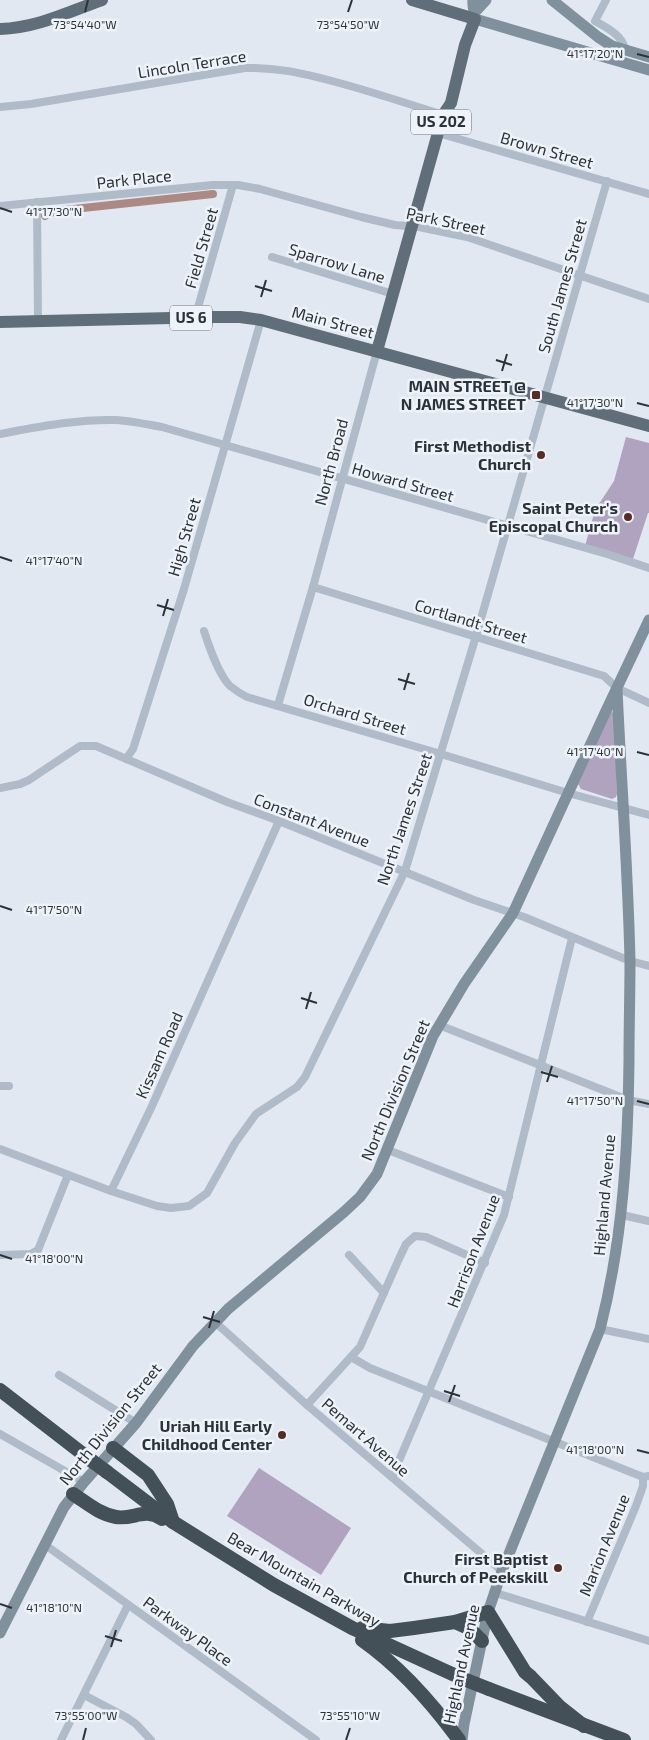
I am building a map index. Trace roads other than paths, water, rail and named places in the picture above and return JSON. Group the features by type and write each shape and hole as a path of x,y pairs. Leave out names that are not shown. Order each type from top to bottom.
{"highway":[{"name":"Bear Mountain Parkway","path":"0,1390 173,1522 274,1585 354,1629 403,1652 516,1700 624,1740"},
{"path":"73,1494 104,1513 120,1517 148,1513 156,1515 167,1522 173,1522 167,1504 147,1473 113,1448"},
{"path":"144,1499 150,1489 151,1479"},
{"path":"124,1485 136,1504 129,1516"},
{"path":"460,1740 412,1684 393,1665 360,1639 354,1629 364,1628 390,1631 414,1628 455,1622 488,1612 525,1672 560,1707 584,1726"},
{"path":"455,1622 470,1629 482,1641"},
{"path":"403,1652 403,1640 414,1628"},
{"path":"516,1700 528,1688 525,1672"}],"main road":[{"path":"0,29 44,22 102,0"},
{"path":"412,0 475,16"},
{"name":"US 202","path":"412,227 443,116 451,104 465,45 475,16"},
{"name":"North Broad","path":"377,351 412,227"},
{"name":"Main Street","path":"0,322 240,317 261,320 649,426"}],"street":[{"path":"473,0 472,8 475,16"},
{"path":"475,16 486,0"},
{"path":"552,0 598,38 612,46 649,57"},
{"path":"606,0 595,21 623,42 625,49"},
{"path":"475,16 649,70"},
{"name":"Lincoln Terrace","path":"0,107 31,104 245,68 260,68 290,71 373,92 443,116"},
{"name":"Brown Street","path":"438,133 649,194"},
{"name":"South James Street","path":"544,398 607,181"},
{"name":"Park Place","path":"37,202 213,185 233,185"},
{"name":"Park Street","path":"233,185 286,195 395,225 420,227 467,237 580,275 594,282 649,299"},
{"name":"Field Street","path":"195,318 233,185"},
{"path":"0,206 37,202 38,321"},
{"name":"Sparrow Lane","path":"272,257 393,294"},
{"name":"High Street","path":"126,759 133,750 184,589 261,320"},
{"name":"North Broad","path":"278,704 313,587 377,351"},
{"name":"North James Street","path":"111,1191 171,1208 189,1206 207,1193 235,1143 256,1114 297,1087 305,1077 405,871 476,636 544,398"},
{"name":"Howard Street","path":"0,434 63,424 115,420 162,427 607,554 649,568"},
{"name":"Cortlandt Street","path":"313,587 604,676 617,688 649,704"},
{"name":"North Division Street","path":"0,1633 56,1520 73,1494 136,1423 193,1346 228,1309 360,1197 377,1174 439,1025 464,984 513,913 649,620"},
{"name":"Orchard Street","path":"204,630 208,646 229,685 247,697 278,704 568,793 649,815"},
{"name":"Highland Avenue","path":"460,1740 494,1592 600,1329 608,1299 622,1215 628,1100 630,961 617,688"},
{"name":"Constant Avenue","path":"0,788 29,780 80,746 96,746 227,802 279,821 474,900 513,913 630,961 649,966"},
{"name":"Kissam Road","path":"111,1191 152,1106 279,821"},
{"name":"Harrison Avenue","path":"392,1477 504,1215 572,938"},
{"path":"439,1025 628,1100 649,1104"},
{"path":"0,1086 9,1086"},
{"path":"0,1149 111,1191"},
{"path":"388,1150 509,1197"},
{"path":"0,1255 31,1254 38,1250 68,1175"},
{"path":"622,1215 649,1221"},
{"path":"307,1404 360,1347 398,1261 408,1242 415,1236 426,1237 485,1263"},
{"path":"349,1256 384,1293"},
{"name":"Pemart Avenue","path":"215,1322 307,1404 502,1571"},
{"path":"600,1329 649,1339"},
{"path":"351,1357 370,1368 646,1477"},
{"path":"59,1375 136,1423"},
{"path":"0,1434 84,1482"},
{"name":"Marion Avenue","path":"587,1622 636,1506 646,1477"},
{"name":"Parkway Place","path":"44,1544 312,1739"},
{"path":"494,1592 649,1641"},
{"path":"61,1740 128,1605"},
{"path":"84,1695 126,1717 136,1724 151,1740"}],"waterway":[{"path":"45,216 55,211 213,194"}],"place":[{"name":"MAIN STREET @ N JAMES STREET","path":"536,395"},
{"name":"First Methodist Church","path":"541,455"},
{"name":"Saint Peter's Episcopal Church","path":"628,517"},
{"name":"Uriah Hill Early Childhood Center","path":"282,1435"},
{"name":"First Baptist Church of Peekskill","path":"558,1568"}]}
